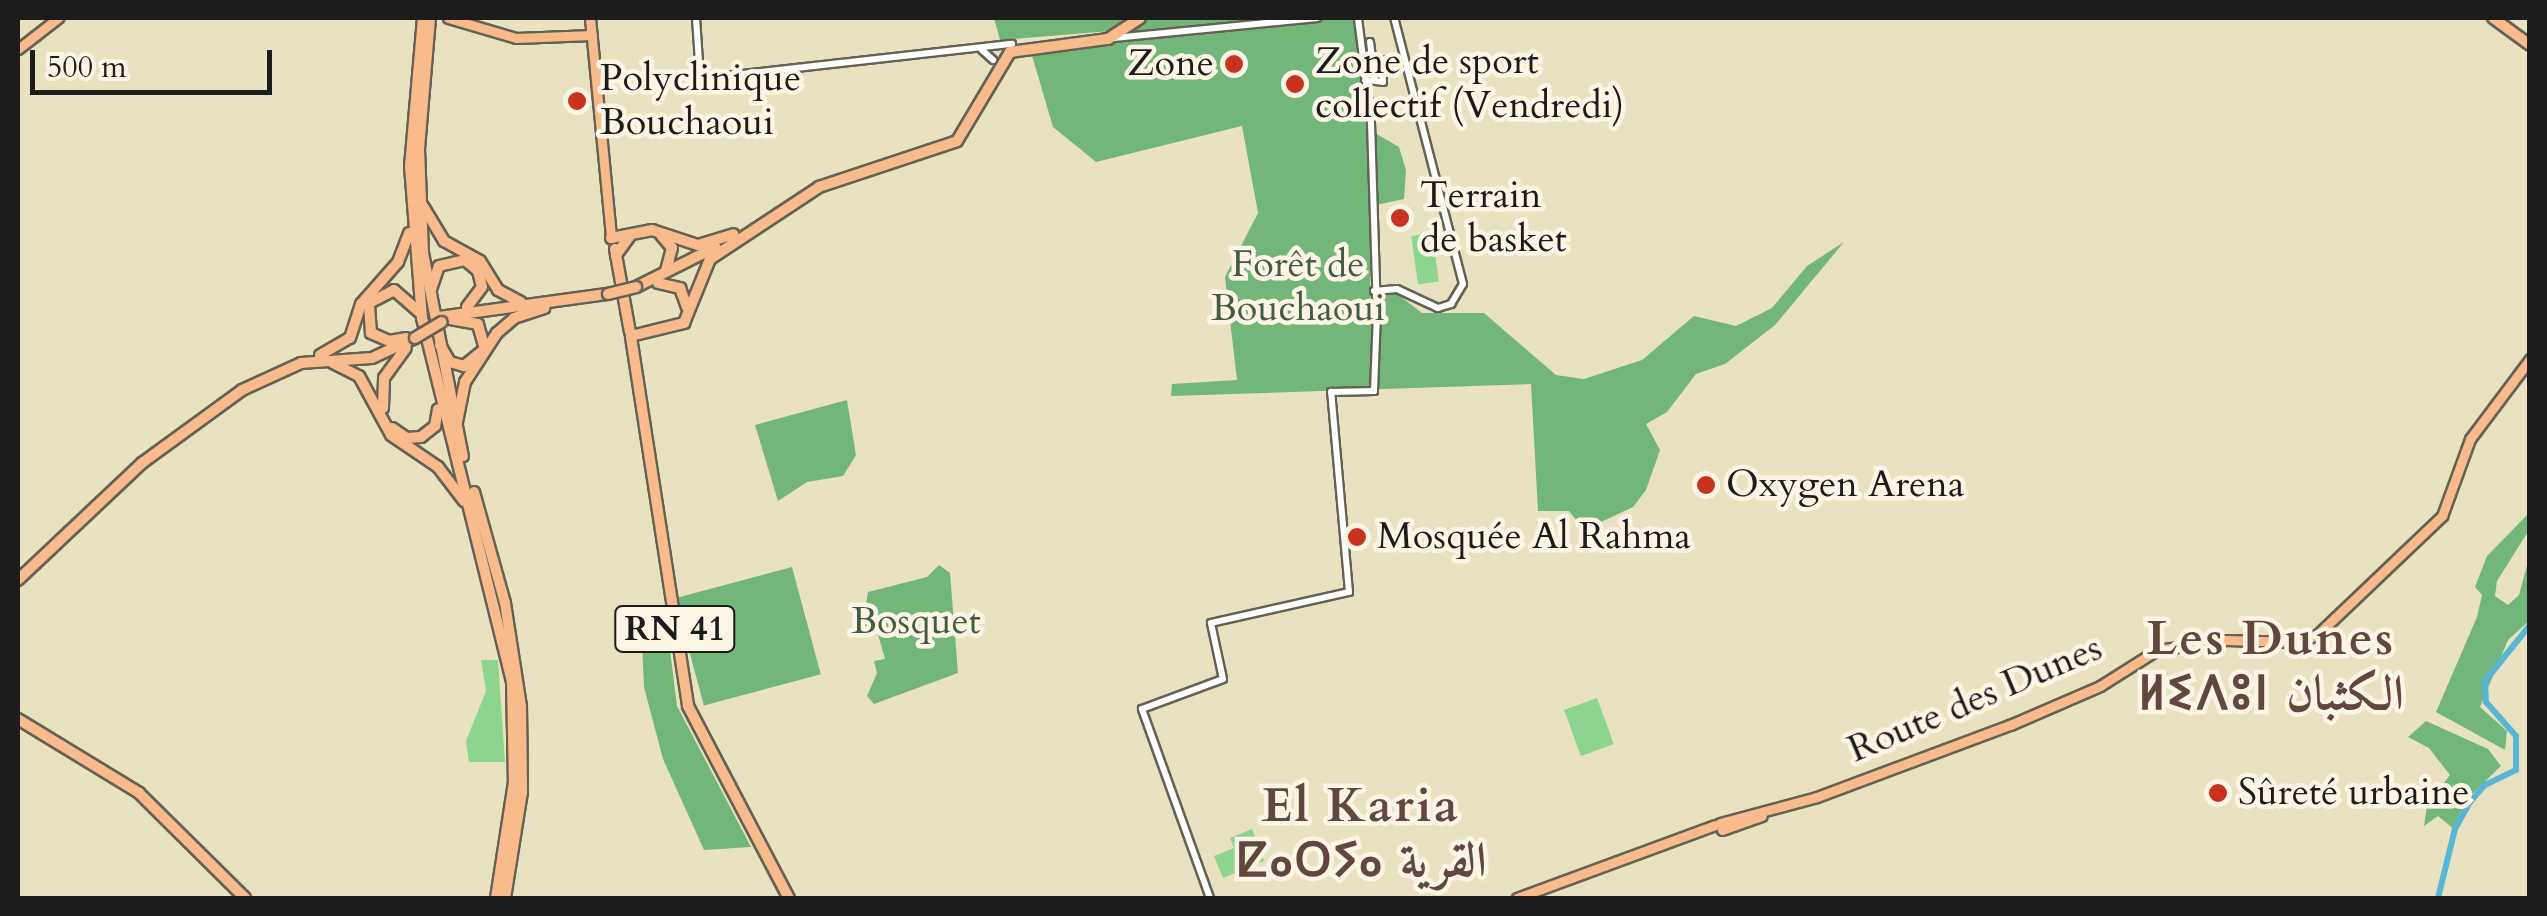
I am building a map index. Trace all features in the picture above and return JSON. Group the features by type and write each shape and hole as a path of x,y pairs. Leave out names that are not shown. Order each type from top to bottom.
{"highway":[{"path":"426,18 419,195 437,317 434,334 460,448 505,603 521,706 522,792 505,898"},
{"path":"18,576 107,494 194,424 273,373 321,358 350,338 361,304 405,249 411,212 410,130 426,18"},
{"path":"437,317 544,308 610,296 658,281 828,182 957,142 1010,52 1108,39 1137,18"},
{"path":"629,334 684,323 702,268 740,233 824,180 954,137 994,60 1012,44 1110,33 1137,18"},
{"path":"2492,18 2530,45"},
{"path":"2504,18 2530,36"},
{"path":"419,195 437,234 480,261 504,296 527,304"},
{"path":"411,212 437,317"},
{"path":"612,236 658,230 698,245 740,233"},
{"path":"616,255 630,234"},
{"path":"630,234 658,234 670,242 673,262 658,281"},
{"name":"RN 41","path":"612,236 688,706 786,898"},
{"name":"RN 41","path":"612,236 684,706 786,898"},
{"path":"411,336 384,378 386,418 397,434 415,440 434,426 438,398 434,272 456,258 472,264 481,278 478,297 462,310"},
{"path":"633,359 636,342 646,331 674,324 686,311 680,288 658,281"},
{"path":"411,336 389,342 371,333 368,303 394,290 437,317 468,319 484,332 476,362 450,362 434,334"},
{"path":"321,358 372,358 437,317 462,310 610,296"},
{"path":"460,448 457,406 464,382 504,325 544,308"},
{"path":"321,358 359,376 391,435 451,479 474,519"},
{"path":"438,398 474,519 513,697 514,782 496,898"},
{"path":"18,722 139,793 247,898"},
{"path":"18,722 145,805 238,898"}],"main road":[{"path":"18,46 55,18"},
{"path":"448,18 516,38 592,35"},
{"name":"RN 41","path":"590,18 602,179 612,236"},
{"name":"Route des Dunes","path":"1517,898 1817,797 2010,724 2100,686 2157,650 2226,640 2270,648 2326,629 2437,522 2470,439 2530,363"},
{"name":"Route des Dunes","path":"1526,898 1719,827"}],"street":[{"path":"696,18 700,76 704,81 1012,44"},
{"path":"1108,39 1316,18"},
{"path":"1210,898 1142,708 1222,679 1211,623 1349,592 1331,392 1374,390 1377,208 1358,18"},
{"path":"1374,292 1397,289 1438,308 1451,304 1463,284 1392,18"},
{"path":"1370,42 1375,80"},
{"path":"976,49 994,60"},
{"path":"1366,80 1383,82 1381,60"}],"green space":[{"path":"994,18 1132,18 1110,31 1000,40"},
{"name":"Forêt de Bouchaoui","path":"1144,18 1355,18 1368,129 1399,147 1406,170 1404,199 1371,206 1370,294 1395,292 1422,313 1484,313 1556,375 1584,379 1642,360 1694,316 1736,326 1772,308 1807,266 1844,242 1775,325 1725,364 1696,374 1667,412 1646,424 1660,450 1646,490 1633,507 1584,530 1569,511 1538,511 1531,384 1171,396 1172,384 1237,380 1225,277 1258,213 1242,126 1096,162 1053,127 1031,52 1113,43"},
{"path":"1432,233 1439,282 1418,284 1411,236"},
{"path":"847,400 856,455 843,476 807,482 778,501 755,425"},
{"path":"2529,513 2529,530 2497,581 2495,596 2508,605 2519,595 2529,558 2529,621 2508,640 2480,707 2507,731 2505,750 2436,712 2477,617 2482,595 2475,587 2487,556"},
{"name":"Bosquet","path":"939,565 950,573 958,673 874,704 867,696 877,673 874,661 885,659 876,627 867,636 863,624 868,592 927,577"},
{"path":"792,567 821,674 704,706 675,598"},
{"path":"668,634 677,706 751,847 704,850 663,759 644,687 642,642"},
{"path":"481,660 498,660 505,762 469,762 466,741 486,691"},
{"path":"1597,698 1614,744 1581,756 1564,710"},
{"path":"2426,721 2488,749 2501,766 2469,797 2453,828 2438,816 2424,826 2427,805 2450,775 2429,748 2408,737"},
{"path":"1252,829 1264,861 1223,878 1214,856 1234,848 1230,838"}],"waterway":[{"path":"2438,898 2455,829 2470,802 2485,785 2516,770 2516,736 2486,702 2485,681 2530,625"}],"place":[{"name":"Zone","path":"1234,64"},
{"name":"Zone de sport collectif (Vendredi)","path":"1295,84"},
{"name":"Polyclinique Bouchaoui","path":"577,101"},
{"name":"Terrain de basket","path":"1400,218"},
{"name":"Oxygen Arena","path":"1706,485"},
{"name":"Mosquée Al Rahma","path":"1357,537"},
{"name":"Sûreté urbaine","path":"2218,793"}],"district":[{"name":"Les Dunes ⵍⵉⴷⵓⵏ الكثبان","path":"2271,666"},
{"name":"El Karia ⵇⴰⵔⵢⴰ القرية","path":"1361,832"}]}
